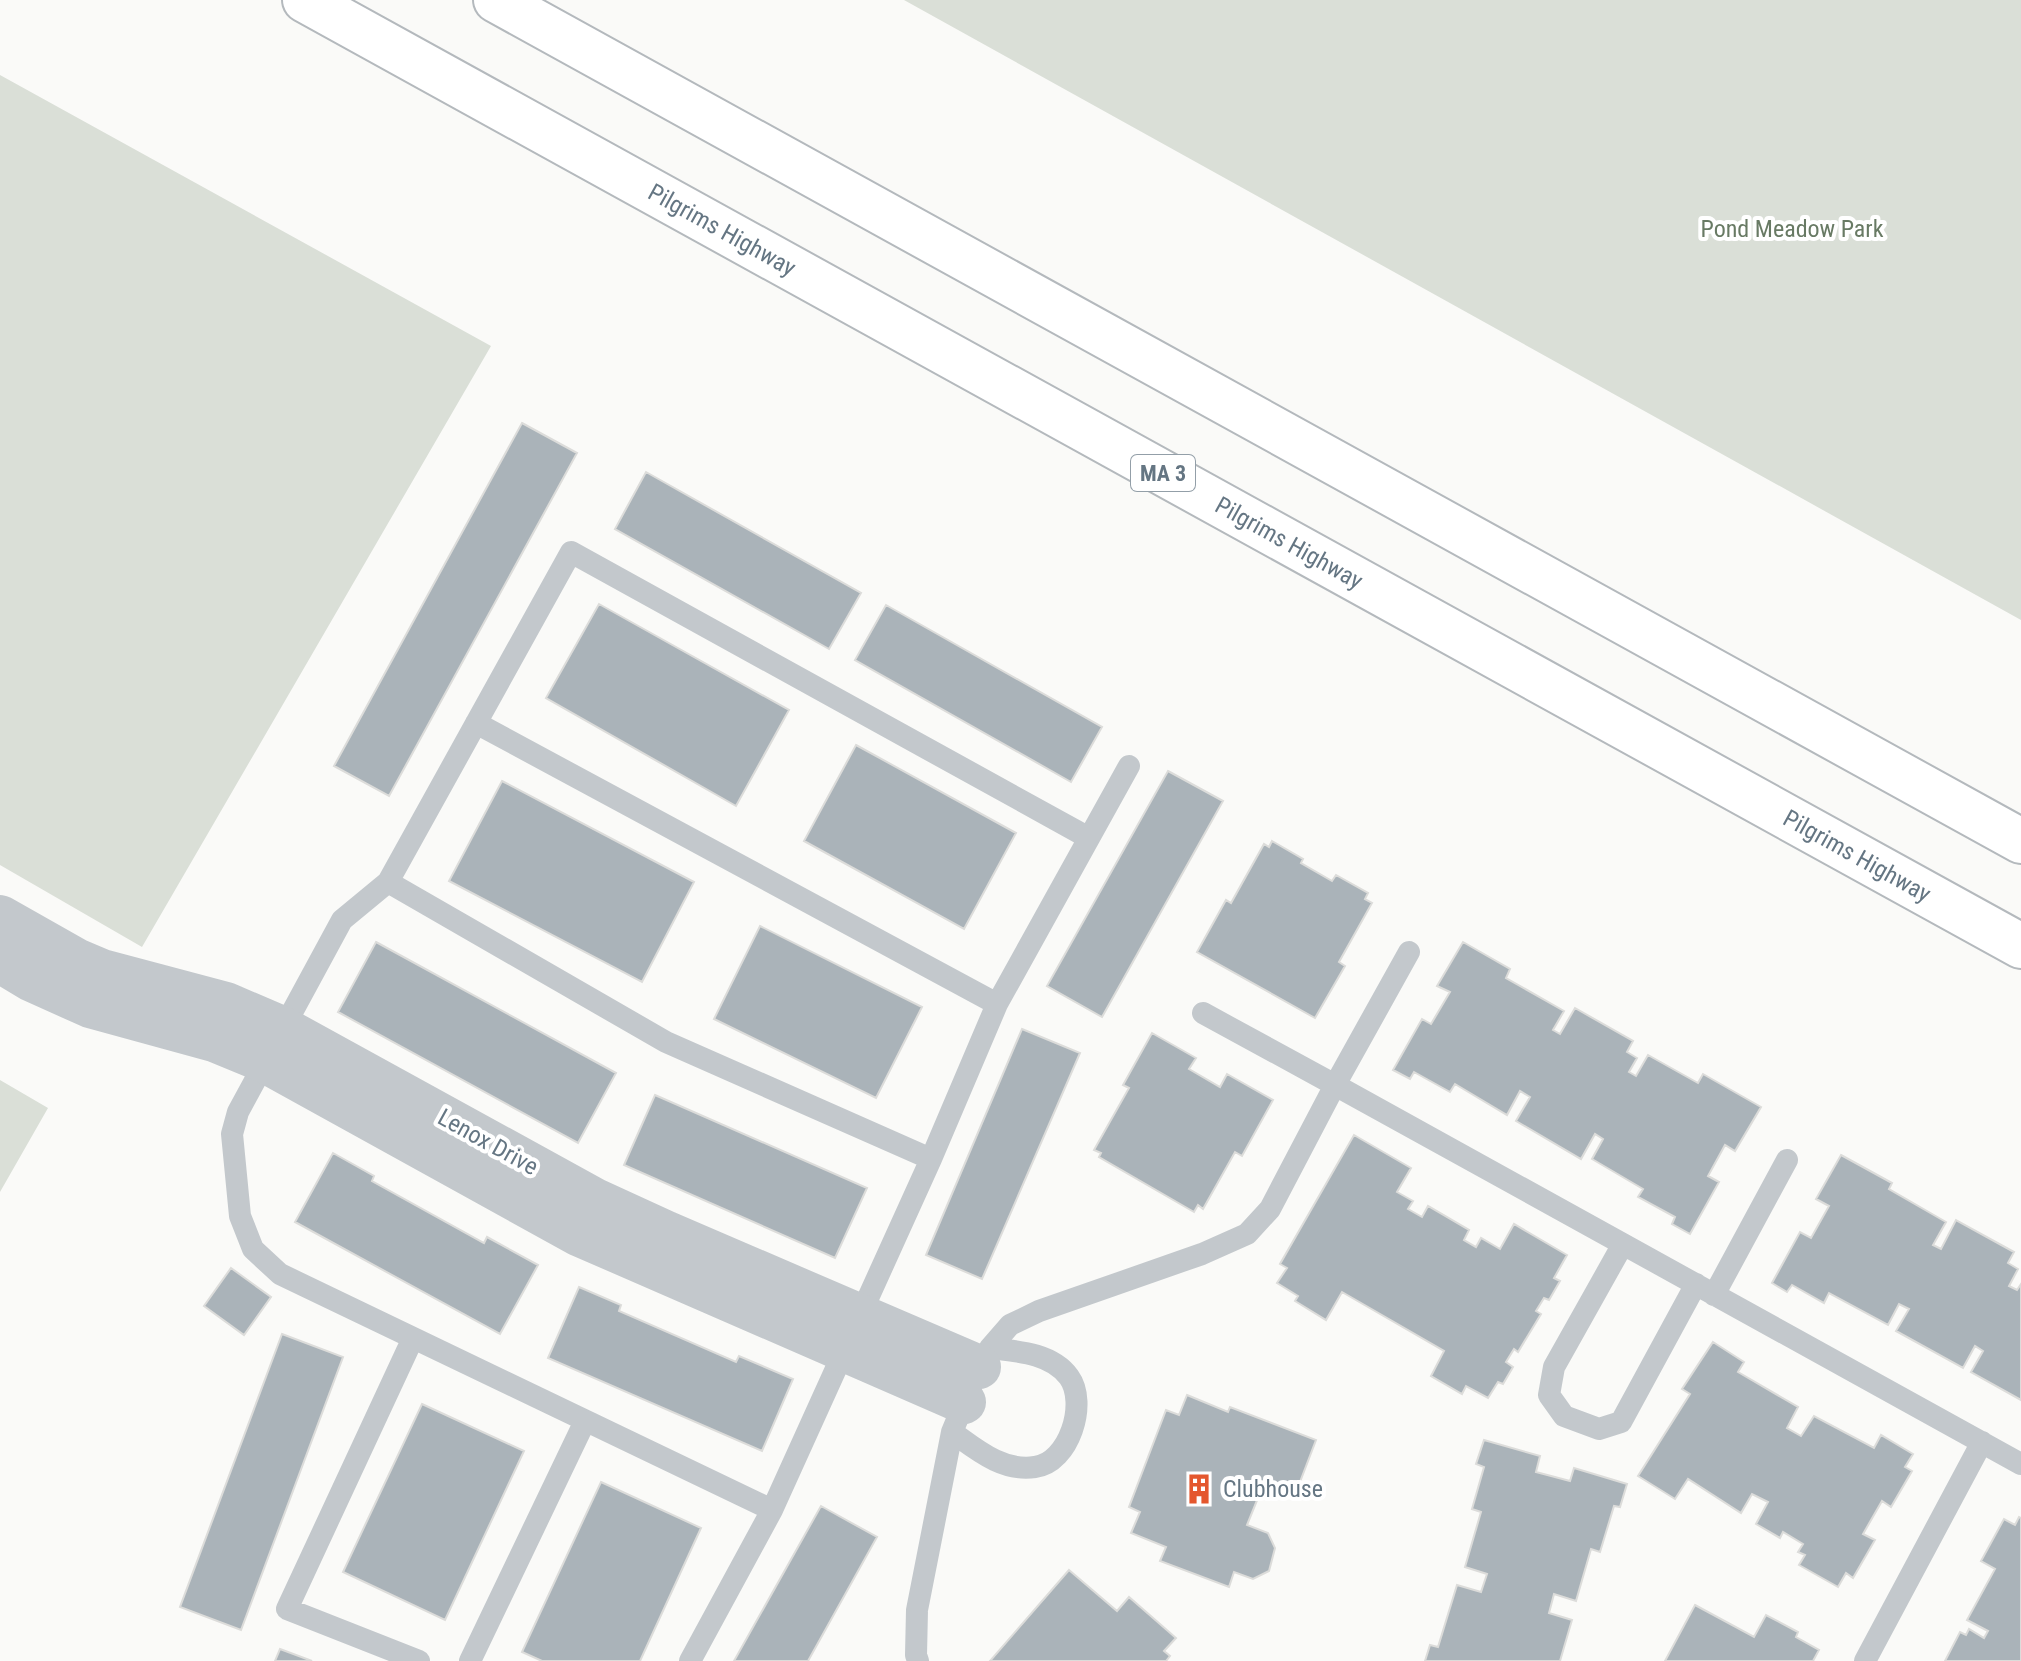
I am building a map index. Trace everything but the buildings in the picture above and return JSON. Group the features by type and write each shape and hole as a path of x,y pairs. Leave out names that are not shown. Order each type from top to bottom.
{"highway":[{"name":"Pilgrims Highway","path":"305,0 2021,946"},
{"path":"496,0 2021,841"}],"street":[{"name":"Lenox Drive","path":"0,917 76,960 102,971 226,1004 273,1045 595,1200 852,1334 971,1387"},
{"name":"Lenox Drive","path":"0,961 46,987 90,1006 214,1040 273,1045"}],"lane":[{"path":"772,1510 280,1274 253,1249 240,1216 232,1134 238,1112 342,920 388,882 571,552 1089,838"},
{"path":"476,723 997,1004"},
{"path":"690,1661 772,1510 931,1159 997,1004 1129,766"},
{"path":"388,882 666,1042 931,1159"},
{"path":"918,1661 917,1610 971,1387 1010,1325 1039,1311 1202,1254 1247,1234 1270,1209 1409,952"},
{"path":"1203,1013 2021,1464"},
{"path":"1623,1244 1554,1367 1549,1395 1564,1416 1599,1429 1621,1422 1787,1160"},
{"path":"413,1338 287,1609 419,1661"},
{"path":"1033,1353 1068,1375 1077,1393 1076,1415 1069,1438 1055,1457 1037,1468 1013,1466 989,1458 971,1387 1033,1353"},
{"path":"470,1661 585,1421"},
{"path":"1865,1661 1982,1442"}],"green space":[{"name":"Pond Meadow Park","path":"904,0 2021,0 2021,620"},
{"path":"0,75 491,346 142,947 0,865"},
{"path":"0,1080 48,1108 0,1192"}],"place":[{"name":"Clubhouse","path":"1199,1489"}]}
